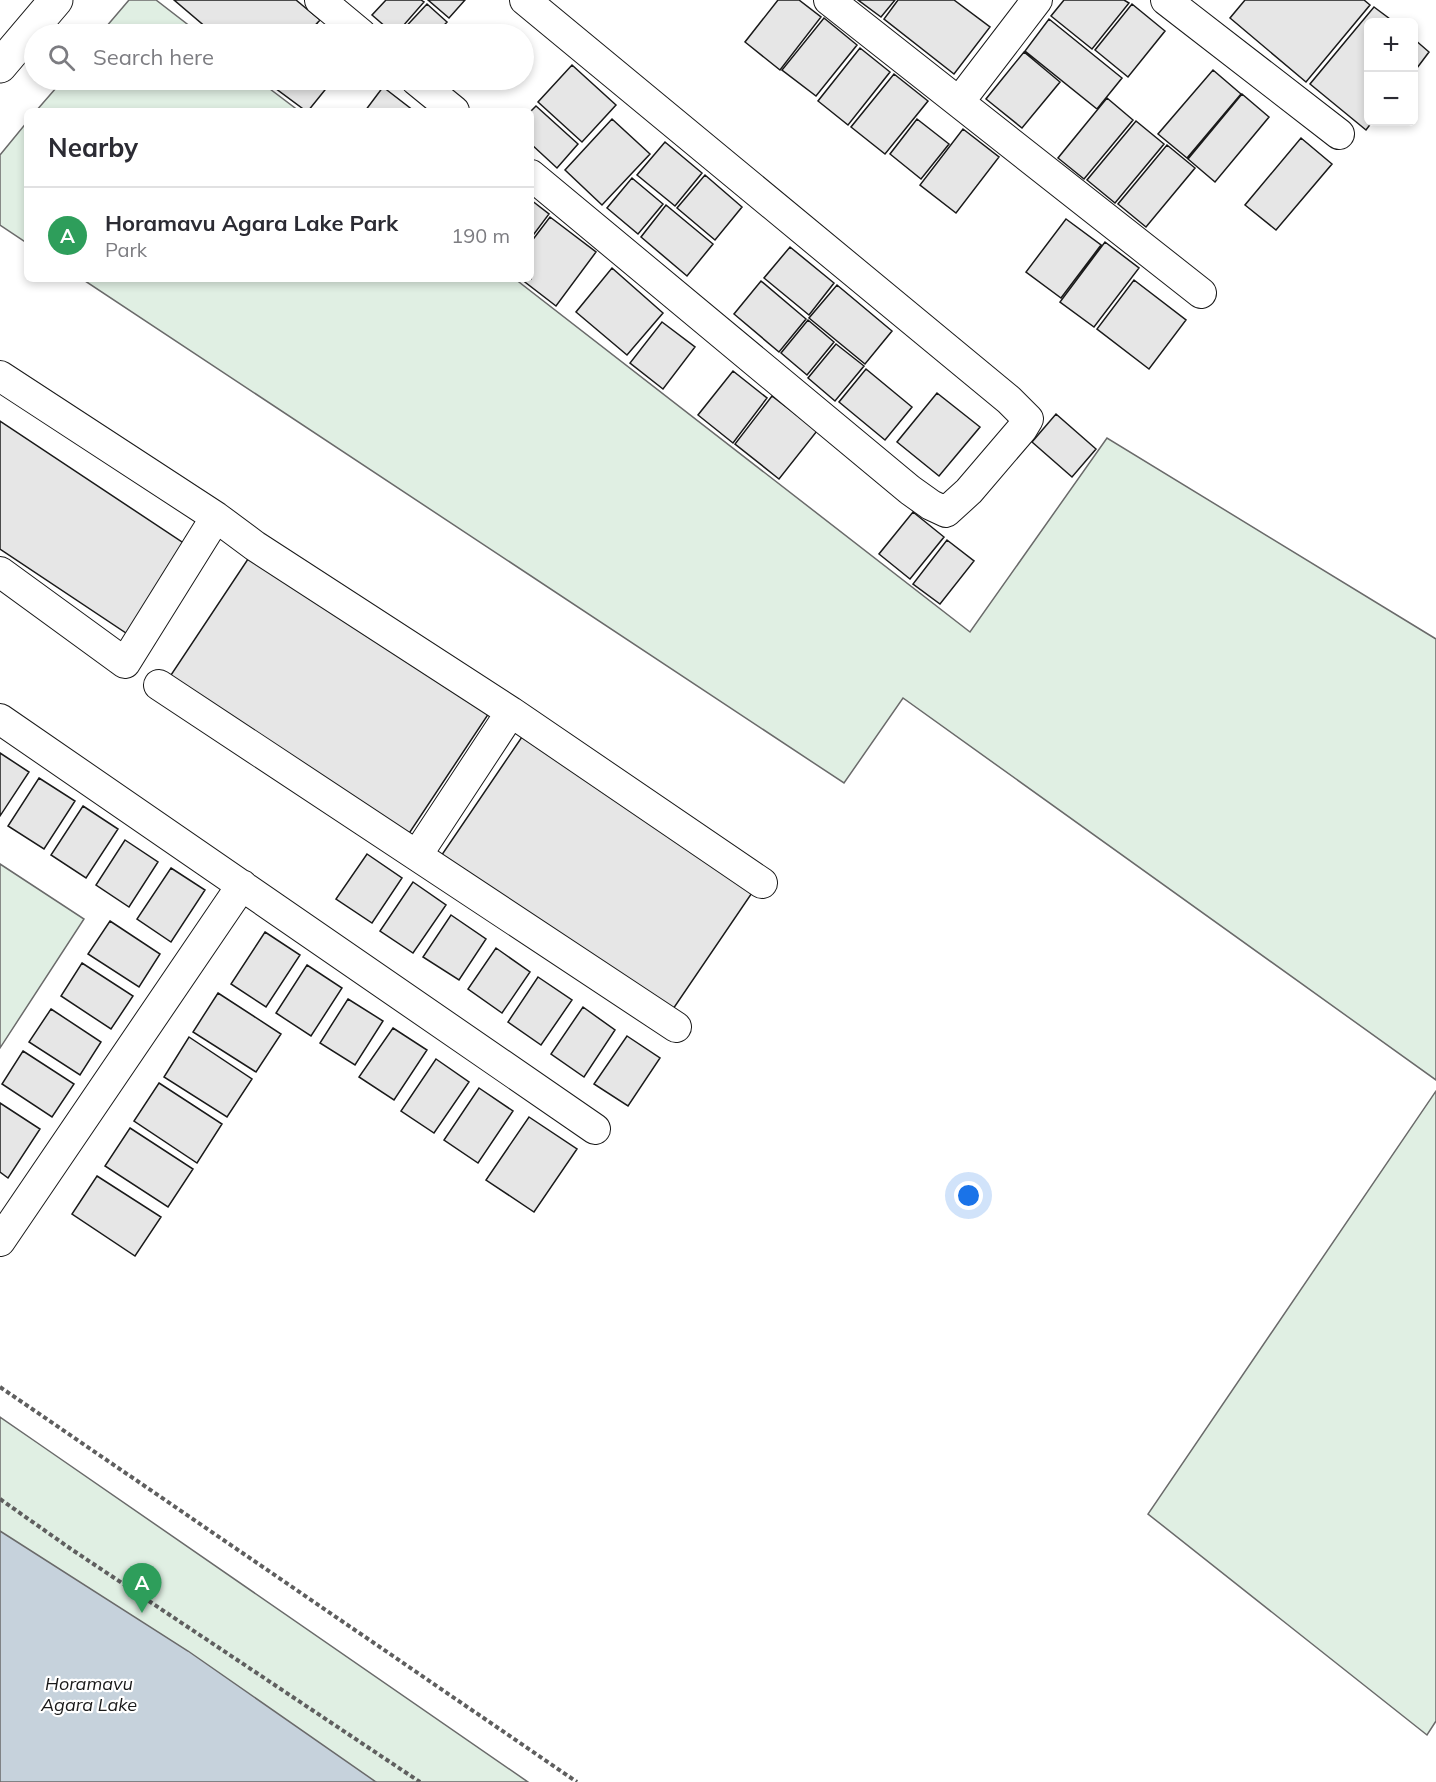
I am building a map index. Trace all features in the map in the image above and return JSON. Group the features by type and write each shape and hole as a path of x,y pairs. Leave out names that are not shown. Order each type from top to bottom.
{"street":[{"path":"36,24 56,0"},
{"path":"320,0 349,24"},
{"path":"525,0 1009,400 1028,419 969,491 946,512 931,505 534,177"},
{"path":"829,0 1201,293"},
{"path":"959,102 1037,0"},
{"path":"1166,0 1340,134"},
{"path":"0,66 24,38"},
{"path":"428,90 450,108"},
{"path":"0,376 216,517 255,546 511,712 762,883"},
{"path":"0,572 125,663 216,517"},
{"path":"159,685 676,1027"},
{"path":"417,855 511,712"},
{"path":"0,719 595,1129"},
{"path":"0,1241 242,885"}],"path":[{"path":"0,1387 578,1782"},
{"path":"0,1499 420,1782"}],"green space":[{"path":"129,0 156,0 187,24 109,24"},
{"path":"54,90 271,90 295,108 39,108"},
{"path":"24,126 24,241 0,225 0,155"},
{"path":"87,282 519,282 970,632 1107,438 1436,639 1436,1080 903,698 844,783"},
{"path":"0,864 84,919 0,1048"},
{"path":"1436,1091 1436,1721 1427,1735 1148,1514"},
{"path":"0,1417 39,1444 528,1782 0,1782"}],"water":[{"name":"Horamavu Agara Lake","path":"0,1531 188,1651 376,1782 0,1782"}],"building":[{"path":"174,0 296,0 320,20 316,24 202,24"},
{"path":"386,0 421,0 424,2 405,24 382,24 372,15"},
{"path":"428,0 465,0 449,18"},
{"path":"778,0 799,0 821,17 780,70 745,42"},
{"path":"858,0 895,0 881,17"},
{"path":"898,0 954,0 990,27 954,74 884,19"},
{"path":"1064,0 1124,0 1129,3 1092,49 1051,16"},
{"path":"1245,0 1364,0 1370,5 1306,82 1230,18"},
{"path":"427,4 447,22 445,24 408,24"},
{"path":"1132,4 1165,31 1128,77 1095,50"},
{"path":"1374,7 1389,18 1365,18"},
{"path":"824,18 857,45 816,96 782,70"},
{"path":"1049,19 1122,78 1097,109 1025,51"},
{"path":"1364,19 1364,126 1369,126 1366,130 1310,84"},
{"path":"1418,42 1429,52 1418,67"},
{"path":"860,48 890,72 848,125 818,101"},
{"path":"1024,52 1060,82 1022,128 986,99"},
{"path":"572,65 616,105 582,142 538,102"},
{"path":"1213,70 1241,94 1187,158 1158,134"},
{"path":"894,74 928,101 885,154 851,127"},
{"path":"278,90 325,90 310,108 302,108"},
{"path":"381,90 387,90 410,108 367,108"},
{"path":"1242,94 1269,117 1215,182 1188,159"},
{"path":"1107,98 1133,120 1084,179 1058,158"},
{"path":"536,106 578,144 557,168 534,147 534,108"},
{"path":"612,119 650,154 602,205 565,170"},
{"path":"917,119 949,144 921,179 890,154"},
{"path":"1136,121 1164,144 1115,203 1087,180"},
{"path":"963,129 999,157 956,213 920,185"},
{"path":"1301,138 1332,164 1276,230 1245,205"},
{"path":"665,142 702,173 675,206 637,175"},
{"path":"1167,145 1195,168 1146,227 1118,204"},
{"path":"705,175 742,207 715,240 677,208"},
{"path":"632,178 663,204 638,234 607,208"},
{"path":"534,202 549,214 534,234"},
{"path":"666,205 713,244 687,276 641,237"},
{"path":"550,217 596,252 556,306 525,282 534,282 534,238"},
{"path":"1066,219 1101,245 1061,298 1026,272"},
{"path":"1105,242 1139,268 1094,327 1060,302"},
{"path":"790,247 834,283 809,315 764,278"},
{"path":"612,268 663,313 627,355 576,312"},
{"path":"1134,280 1186,320 1149,369 1097,329"},
{"path":"761,281 806,319 779,352 734,314"},
{"path":"837,285 892,331 865,364 809,318"},
{"path":"808,320 834,342 807,375 781,353"},
{"path":"662,322 695,347 663,389 630,363"},
{"path":"836,344 864,366 835,401 808,378"},
{"path":"866,369 912,407 885,440 839,402"},
{"path":"733,371 767,398 733,443 698,415"},
{"path":"937,393 980,427 939,476 897,442"},
{"path":"772,396 817,431 779,479 735,444"},
{"path":"1056,414 1096,449 1072,477 1032,442"},
{"path":"0,421 191,548 132,637 0,549"},
{"path":"913,512 944,537 910,579 879,554"},
{"path":"947,540 974,561 940,604 913,584"},
{"path":"254,550 493,707 404,841 165,684"},
{"path":"526,731 756,887 669,1015 439,859"},
{"path":"0,753 29,772 0,816"},
{"path":"39,778 75,801 44,849 8,826"},
{"path":"83,806 118,829 86,878 51,855"},
{"path":"125,840 158,862 129,907 96,885"},
{"path":"367,854 402,878 372,923 336,899"},
{"path":"171,868 205,890 171,942 137,919"},
{"path":"413,882 446,905 413,953 380,931"},
{"path":"451,915 486,939 459,980 423,957"},
{"path":"110,921 160,954 139,987 88,954"},
{"path":"265,932 300,955 266,1007 231,984"},
{"path":"496,948 530,972 502,1013 468,989"},
{"path":"82,963 133,996 111,1029 61,996"},
{"path":"307,965 342,988 311,1036 276,1013"},
{"path":"538,977 572,1000 541,1045 508,1022"},
{"path":"218,993 281,1034 256,1072 193,1032"},
{"path":"348,999 383,1021 355,1065 320,1043"},
{"path":"583,1007 615,1030 584,1077 551,1054"},
{"path":"51,1009 101,1042 80,1075 29,1042"},
{"path":"393,1028 427,1050 394,1100 359,1077"},
{"path":"627,1036 660,1058 628,1106 594,1084"},
{"path":"189,1037 252,1079 227,1117 164,1077"},
{"path":"23,1051 74,1084 52,1117 2,1084"},
{"path":"436,1059 469,1082 434,1133 401,1111"},
{"path":"159,1083 222,1124 197,1163 134,1121"},
{"path":"479,1088 513,1111 478,1163 444,1140"},
{"path":"0,1103 40,1129 8,1178 0,1172"},
{"path":"529,1117 577,1149 534,1212 486,1180"},
{"path":"130,1128 193,1169 168,1207 105,1166"},
{"path":"97,1176 161,1217 135,1256 72,1214"}],"place":[{"name":"Horamavu Agara Lake Park","path":"142,1613"}]}
